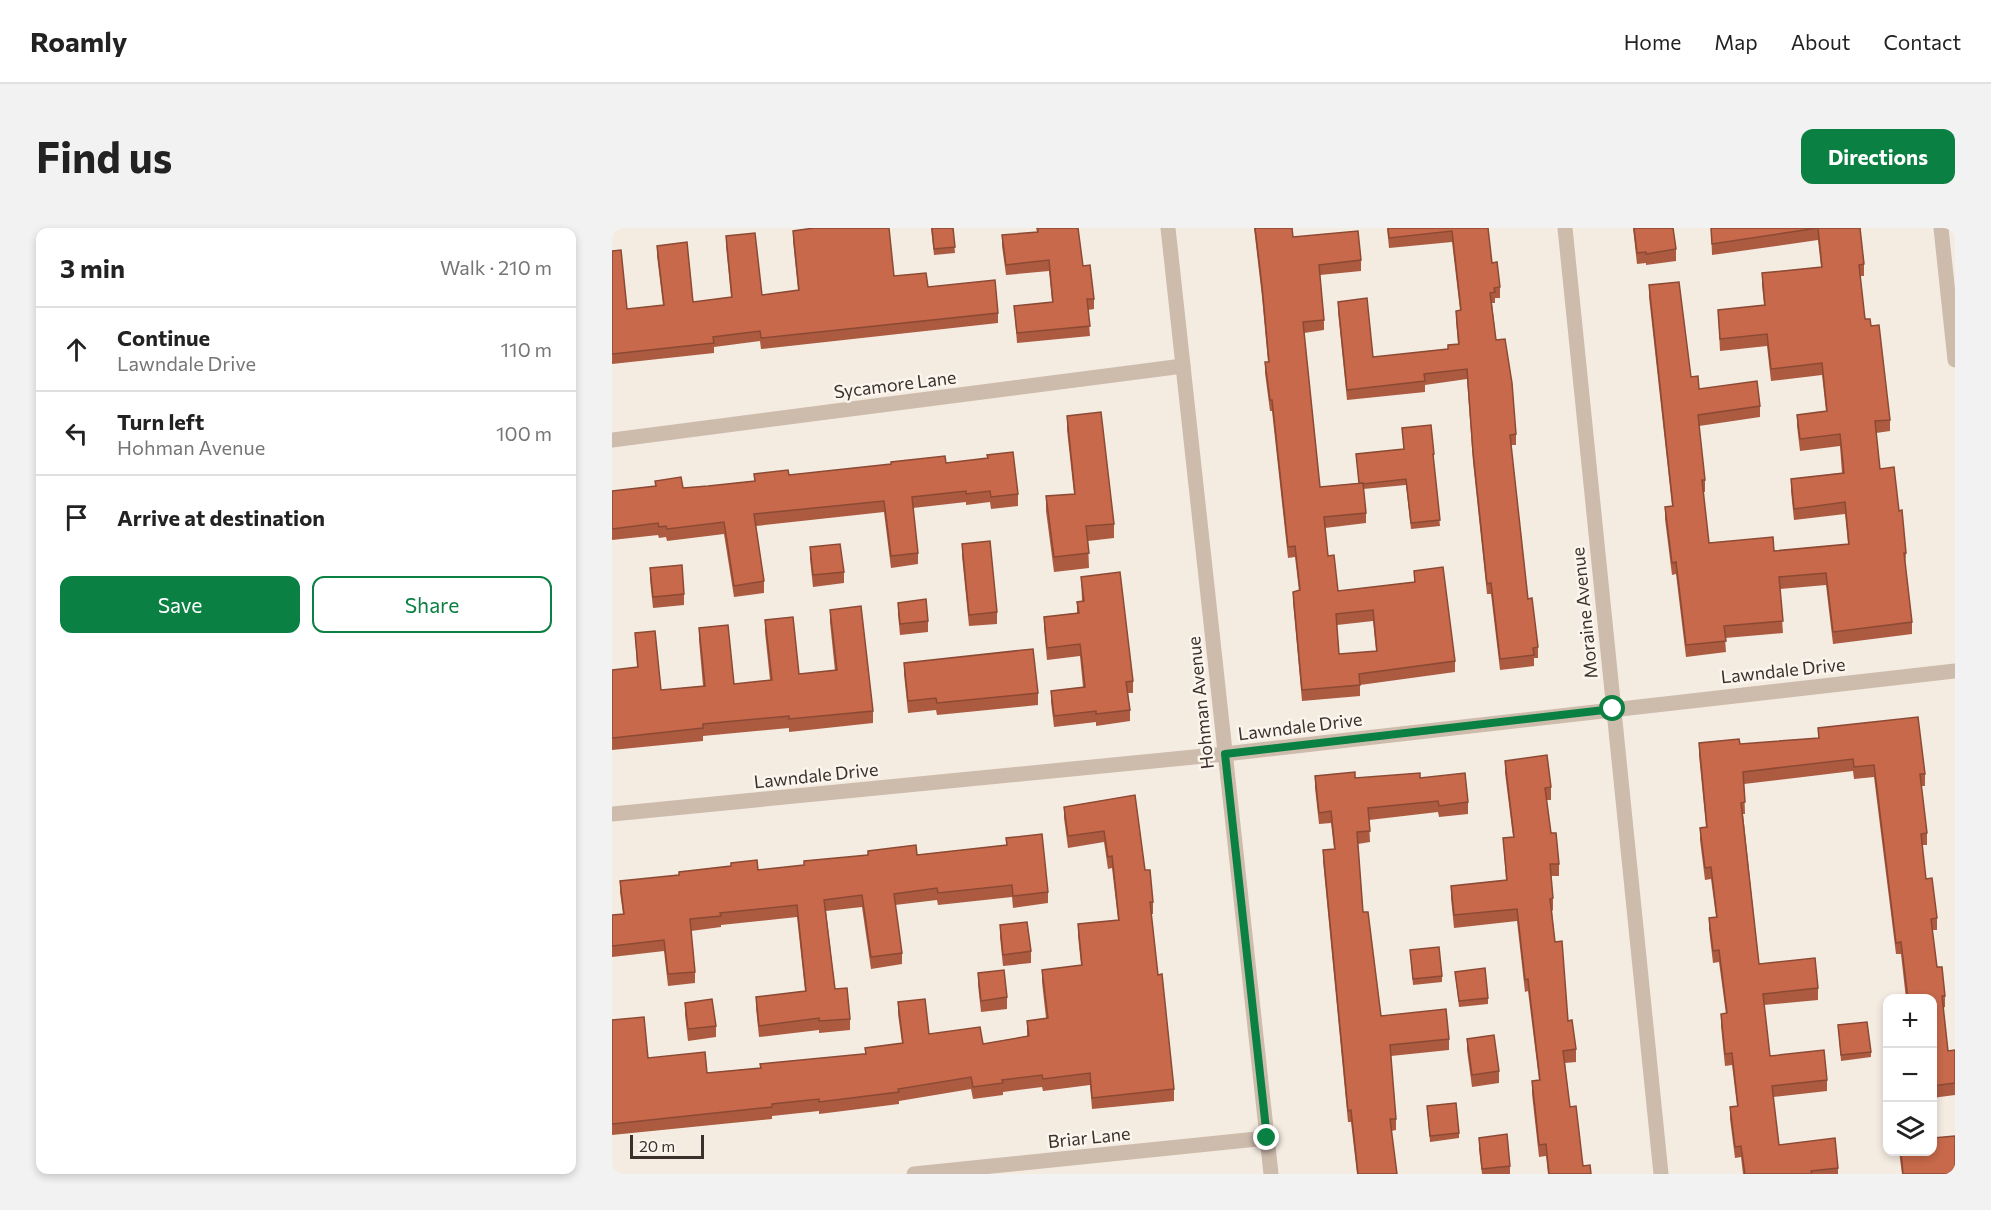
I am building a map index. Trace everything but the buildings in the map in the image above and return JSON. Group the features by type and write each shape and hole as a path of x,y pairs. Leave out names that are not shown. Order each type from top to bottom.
{"street":[{"name":"Hohman Avenue","path":"1168,228 1271,1174"},
{"name":"Moraine Avenue","path":"1565,228 1661,1174"},
{"path":"1941,228 1955,360"},
{"name":"Sycamore Lane","path":"612,440 1183,366"},
{"name":"Lawndale Drive","path":"612,814 1225,754 1955,671"},
{"name":"Briar Lane","path":"914,1174 1267,1138"}],"route":[{"path":"1267,1138 1225,754 1613,709"}]}
